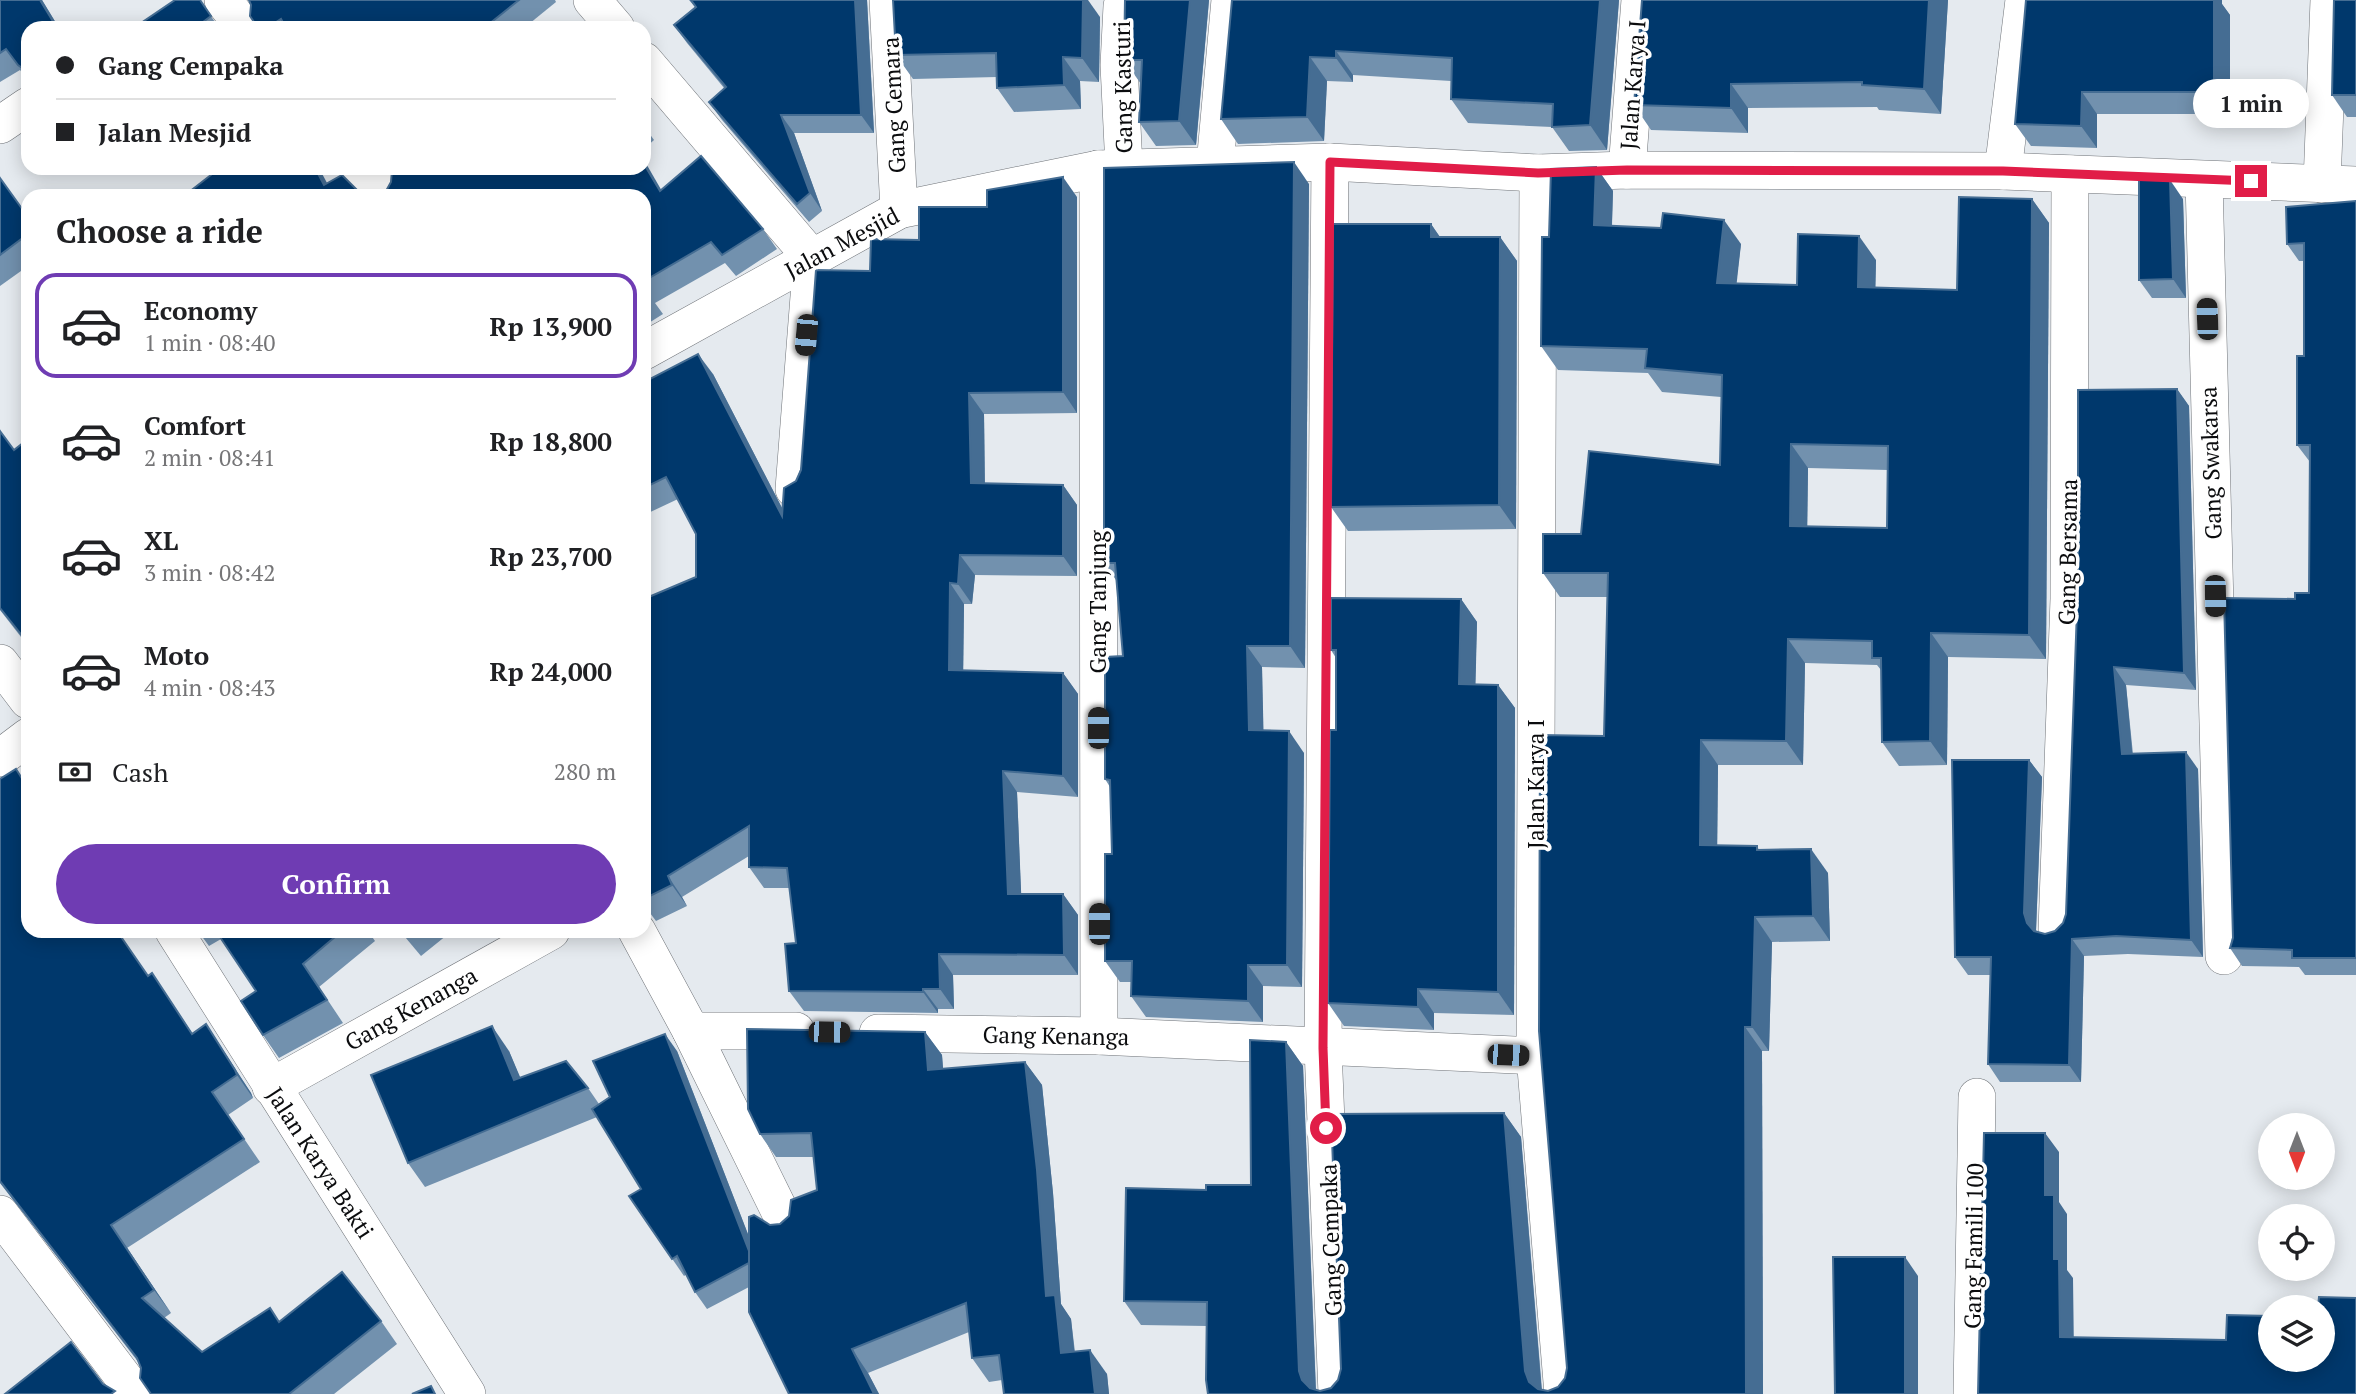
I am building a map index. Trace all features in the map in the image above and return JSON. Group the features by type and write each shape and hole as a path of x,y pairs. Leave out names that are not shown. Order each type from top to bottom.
{"street":[{"path":"223,0 240,21"},
{"path":"592,0 610,21"},
{"name":"Gang Cemara","path":"888,0 899,210"},
{"path":"1215,165 1230,0"},
{"name":"Jalan Karya I","path":"1627,170 1640,0"},
{"path":"2003,171 2024,0"},
{"path":"2329,0 2339,184"},
{"name":"Gang Kasturi","path":"1111,168 1122,6"},
{"path":"651,69 812,258 794,489"},
{"path":"0,125 21,111"},
{"name":"Jalan Mesjid","path":"651,347 899,210 1111,168 1330,162 1538,173 1627,170 2003,171 2339,184"},
{"name":"Gang Cempaka","path":"1330,162 1323,1048 1337,1394"},
{"name":"Gang Tanjung","path":"1099,1036 1111,168"},
{"name":"Jalan Karya I","path":"1538,173 1535,1056 1563,1394"},
{"name":"Gang Bersama","path":"2057,930 2068,599 2070,174"},
{"path":"366,175 379,189"},
{"name":"Gang Swakarsa","path":"2204,180 2224,956"},
{"path":"0,663 21,691"},
{"path":"0,758 21,742"},
{"name":"Jalan Karya Bakti","path":"178,938 467,1394"},
{"name":"Gang Kenanga","path":"271,1087 538,938"},
{"path":"641,938 691,1031 788,1228"},
{"name":"Gang Kenanga","path":"691,1031 1099,1036 1535,1056"},
{"name":"Gang Famili 100","path":"1972,1394 1977,1097"},
{"path":"0,1214 136,1394"}],"building":[{"path":"0,0 40,0 53,21 21,21 21,67 6,49 0,53"},
{"path":"175,0 200,0 211,16 204,21 144,21"},
{"path":"249,0 519,0 493,21 253,21 250,16"},
{"path":"691,0 855,0 861,115 781,115 810,193 797,204 709,102 726,87 674,25 696,7"},
{"path":"893,0 1083,0 1082,58 1063,57 1064,85 997,88 996,53 896,55"},
{"path":"1125,0 1190,0 1179,121 1139,122 1142,60 1124,60"},
{"path":"1232,0 1600,0 1590,125 1552,127 1553,104 1451,99 1452,58 1336,51 1336,58 1310,57 1307,117 1221,119"},
{"path":"1642,0 1929,0 1924,89 1862,85 1862,82 1731,84 1731,108 1634,105"},
{"path":"2026,0 2214,0 2214,92 2082,92 2081,126 2015,124"},
{"path":"2334,0 2356,0 2356,95 2332,95"},
{"path":"701,156 763,229 722,255 711,242 651,277 651,189 387,189 392,175 651,175 660,191"},
{"path":"1294,162 1290,646 1247,646 1249,730 1289,731 1287,965 1248,965 1248,1001 1131,996 1132,961 1105,961 1105,854 1112,854 1110,780 1105,779 1105,657 1123,656 1115,563 1104,563 1104,168"},
{"path":"1596,167 1594,225 1661,228 1663,213 1724,220 1717,283 1797,285 1798,234 1859,236 1858,287 1957,290 1959,197 2032,199 2029,635 1931,633 1930,741 1882,742 1881,658 1872,658 1872,641 1788,639 1786,741 1701,740 1700,845 1757,846 1757,850 1811,849 1813,916 1755,917 1752,1027 1745,1027 1746,1394 1208,1394 1207,1302 1124,1301 1126,1188 1206,1190 1206,1185 1251,1185 1250,1040 1286,1042 1299,1371 1302,1380 1310,1388 1320,1391 1331,1388 1338,1380 1341,1369 1331,1114 1504,1113 1525,1371 1529,1382 1538,1389 1548,1391 1558,1387 1565,1378 1567,1368 1539,1031 1540,735 1604,736 1608,573 1543,573 1543,534 1581,534 1589,451 1720,465 1722,375 1645,368 1647,349 1541,346 1542,237 1549,237 1551,169","holes":["1791,444 1888,446 1887,528 1790,526"]},
{"path":"211,175 319,175 324,185 342,175 356,189 193,189"},
{"path":"1063,177 1063,392 969,393 971,483 1063,485 1063,556 960,555 958,584 950,583 949,670 1063,673 1063,776 1003,771 1008,894 1063,894 1064,955 939,954 940,989 923,989 923,992 789,991 785,944 796,943 787,868 749,867 749,826 668,876 672,885 651,896 651,596 696,577 696,534 666,477 651,484 651,378 698,354 782,516 784,488 796,481 801,470 816,270 870,271 871,239 919,240 919,207 987,207 987,190"},
{"path":"0,178 21,207 21,239 0,255"},
{"path":"2139,180 2170,180 2173,279 2139,280"},
{"path":"2356,201 2356,958 2292,958 2292,950 2230,948 2233,938 2224,598 2295,599 2295,593 2309,593 2310,445 2297,445 2297,356 2304,356 2304,243 2287,244 2286,207"},
{"path":"1333,224 1431,224 1431,237 1500,237 1499,505 1331,507"},
{"path":"2177,389 2184,673 2114,667 2122,754 2186,752 2191,940 2116,936 2072,939 2069,1065 1988,1064 1991,957 1955,957 1952,760 2029,760 2024,913 2027,923 2034,931 2045,934 2055,931 2063,923 2066,914 2078,582 2078,390"},
{"path":"0,431 14,450 21,444 21,634 0,608"},
{"path":"1331,598 1461,599 1459,684 1498,685 1498,992 1418,989 1418,1007 1328,1003 1330,730 1336,730 1336,650 1331,650"},
{"path":"16,769 21,777 21,938 122,938 148,976 152,973 192,1034 206,1024 237,1075 212,1092 244,1139 111,1225 154,1290 142,1298 202,1352 270,1308 279,1322 342,1272 381,1321 289,1394 151,1394 140,1378 141,1368 137,1358 0,1181 0,779"},
{"path":"221,938 334,938 303,964 327,1000 263,1035 241,1001 256,991"},
{"path":"492,1026 514,1080 566,1061 588,1088 408,1163 371,1075"},
{"path":"747,1029 925,1032 928,1070 1025,1062 1037,1170 1046,1296 1055,1295 1061,1353 1090,1350 1095,1394 1004,1394 999,1355 972,1358 966,1303 852,1349 874,1394 789,1394 749,1312 749,1217 754,1215 770,1225 780,1224 789,1216 791,1200 817,1190 811,1133 760,1134 748,1109"},
{"path":"665,1034 749,1251 749,1263 695,1292 677,1256 672,1259 629,1196 641,1189 592,1109 610,1097 593,1061"},
{"path":"1984,1133 2045,1133 2045,1195 2054,1195 2054,1259 2059,1259 2060,1337 2226,1340 2227,1315 2258,1316 2258,1372 2335,1372 2335,1297 2356,1298 2356,1394 1978,1394"},
{"path":"1833,1257 1905,1257 1905,1394 1835,1394"},
{"path":"71,1342 103,1384 115,1391 111,1394 5,1394"},
{"path":"431,1386 435,1394 412,1394"}],"route":[{"path":"1326,1128 1323,1048 1330,162 1538,173 1627,170 2003,171 2251,181"}]}
